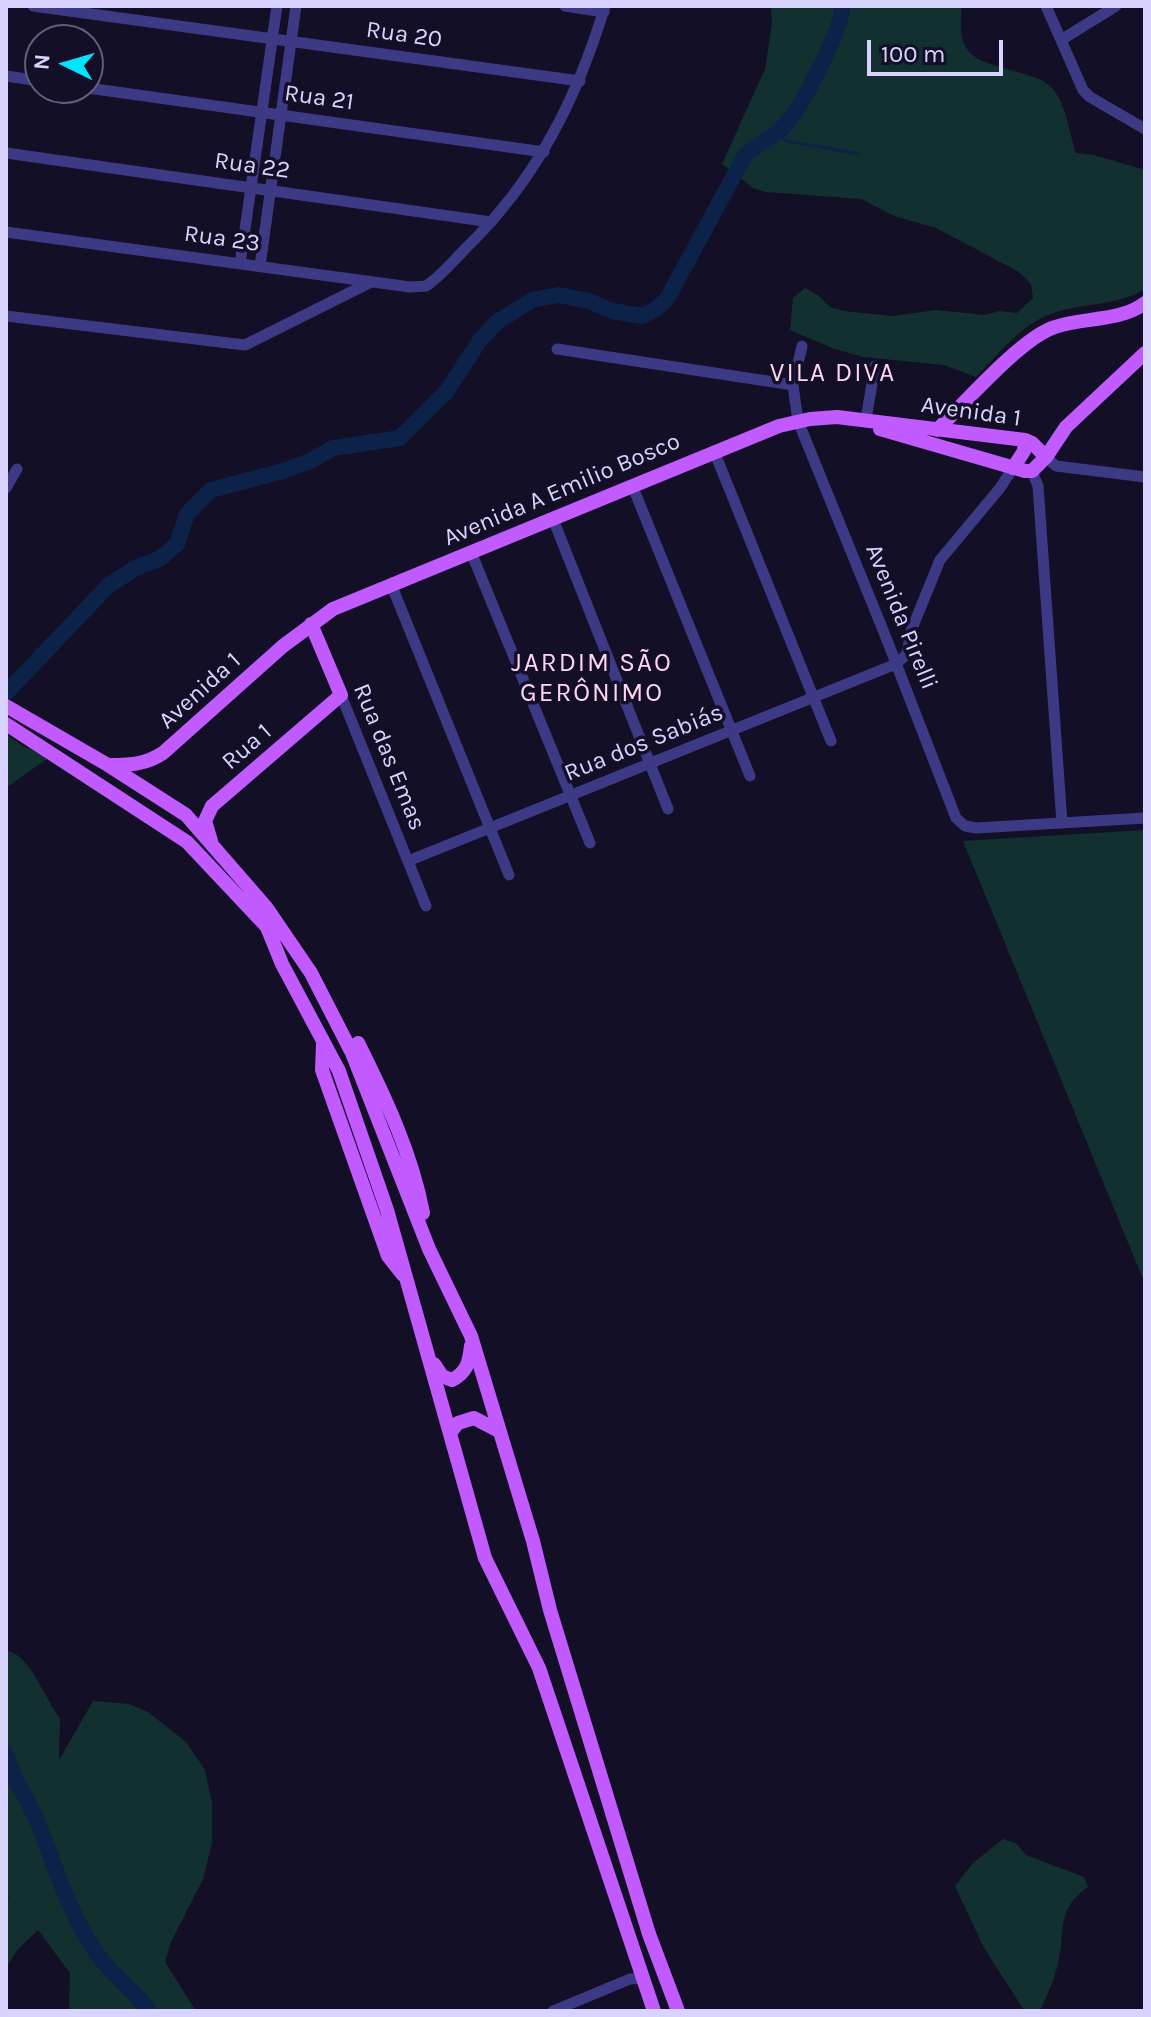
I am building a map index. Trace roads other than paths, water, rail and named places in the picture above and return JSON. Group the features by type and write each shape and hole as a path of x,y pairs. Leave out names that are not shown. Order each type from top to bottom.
{"main road":[{"path":"937,430 1023,346 1053,327 1133,312 1145,303"},
{"path":"837,417 1032,471 1046,457 1066,427 1145,353"},
{"name":"Avenida 1","path":"837,417 1025,440 1046,457"},
{"name":"Avenida A Emilio Bosco","path":"311,624 333,609 391,584 714,451 798,421 837,417"},
{"path":"1013,468 1024,451 1025,440"},
{"name":"Avenida 1","path":"108,765 149,762 163,753 311,624"},
{"name":"Rua das Emas","path":"311,624 341,695"},
{"name":"Rua 1","path":"212,844 205,821 212,806 341,695"},
{"path":"12,709 186,815 266,907 311,973 352,1053 429,1249 471,1336 533,1541 550,1610 649,1934 678,2011"},
{"path":"8,726 187,842 267,927 282,964 339,1071 387,1210 485,1558 539,1668 654,2011"},
{"path":"428,1358 442,1376 452,1380 463,1374 469,1363 471,1336"},
{"path":"450,1433 458,1423 474,1418 499,1431"}],"street":[{"name":"Rua 20","path":"33,6 580,81"},
{"path":"240,264 277,6"},
{"path":"260,266 296,6"},
{"path":"491,222 519,189 544,152 580,81 605,9 565,6"},
{"path":"1046,6 1083,90 1145,129"},
{"path":"1061,40 1116,6"},
{"name":"Rua 21","path":"104,90 544,152"},
{"name":"Rua 22","path":"6,153 491,222"},
{"name":"Rua 23","path":"6,232 419,287 432,282 491,222"},
{"path":"6,316 245,345 371,282"},
{"path":"557,349 793,385 802,346"},
{"path":"866,419 875,366"},
{"name":"Avenida Pirelli","path":"793,385 798,421 953,813 965,826 982,828 1062,823"},
{"path":"714,451 831,741"},
{"path":"1046,457 1056,466 1145,477"},
{"path":"896,664 907,654 911,631 940,560 1013,468"},
{"path":"6,488 17,469"},
{"path":"1032,471 1038,486 1062,823 1145,818"},
{"path":"632,485 750,776"},
{"path":"553,519 668,809"},
{"path":"471,552 590,843"},
{"path":"391,584 509,875"},
{"path":"885,635 902,638 911,631"},
{"name":"Rua dos Sabiás","path":"408,861 896,664"},
{"name":"Rua das Emas","path":"341,695 426,906"},
{"path":"553,2011 630,1979 643,1978"}],"waterway":[{"path":"6,693 108,586 135,568 161,558 177,544 187,514 211,490 283,471 333,448 400,438 447,391 480,340 497,322 532,300 559,295 589,301 612,311 643,316 656,309 667,299 744,157 782,128 794,114 821,66 836,31 842,6"},
{"path":"776,134 787,141 859,154"},
{"path":"6,1754 85,1935 101,1959 149,2011"}],"district":[{"name":"VILA DIVA","path":"833,374"},
{"name":"JARDIM SÃO GERÔNIMO","path":"592,679"}]}
